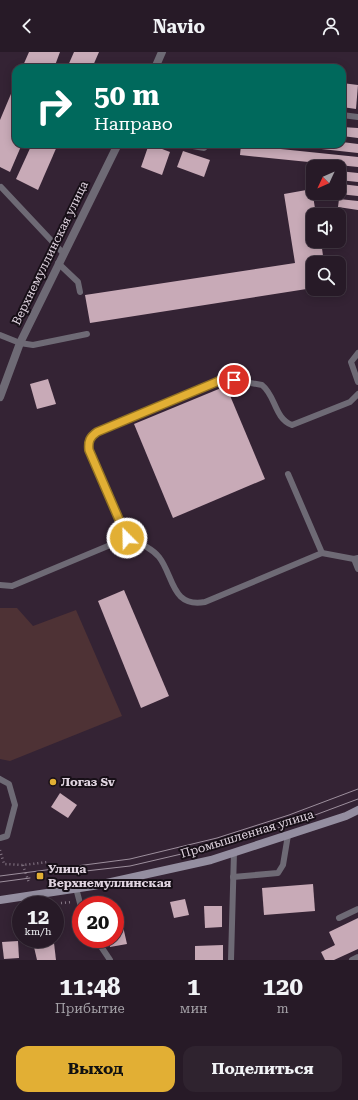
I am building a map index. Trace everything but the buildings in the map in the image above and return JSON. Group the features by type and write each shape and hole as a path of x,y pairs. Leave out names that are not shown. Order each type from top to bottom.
{"street":[{"path":"157,64 162,52"},
{"name":"Верхнемуллинская улица","path":"0,397 20,343 58,263 116,148"},
{"name":"Промышленная улица","path":"0,900 76,888 211,860 346,816 358,810"}],"lane":[{"path":"346,116 358,117"},
{"path":"1,187 63,253"},
{"path":"58,263 78,282 80,292"},
{"path":"0,335 20,343 33,345 87,334"},
{"path":"358,353 351,362 358,382"},
{"path":"358,394 350,402 292,425 285,423 280,416 271,396 262,385 234,380 221,380 97,432 88,442 89,450 127,538 156,553 165,566 175,591 185,601 194,604 204,602 322,553 356,558 358,569"},
{"path":"288,474 322,553"},
{"path":"0,585 12,586 127,538"},
{"path":"0,779 9,784 15,805 7,836 0,838"},
{"path":"234,877 278,873 283,865 288,835"},
{"path":"230,960 234,852"},
{"path":"76,888 78,896"},
{"path":"339,918 358,909"},
{"path":"102,948 110,960"},
{"path":"352,960 358,957"}],"path":[{"path":"0,850 4,864 23,866 48,862"},
{"path":"23,866 29,883"}],"shaded area":[{"path":"0,608 17,608 33,626 76,610 122,716 10,761 0,759"}],"tram line":[{"path":"0,876 130,859 217,838 289,815 358,789"},
{"path":"59,874 130,866 220,845 291,824 358,799"},
{"path":"0,882 30,878"}],"place":[{"name":"Логаз Sv","path":"53,782"},
{"name":"Улица Верхнемуллинская","path":"40,876"}],"route":[{"path":"127,538 89,450 88,442 91,437 97,432 221,380 234,380"}]}
